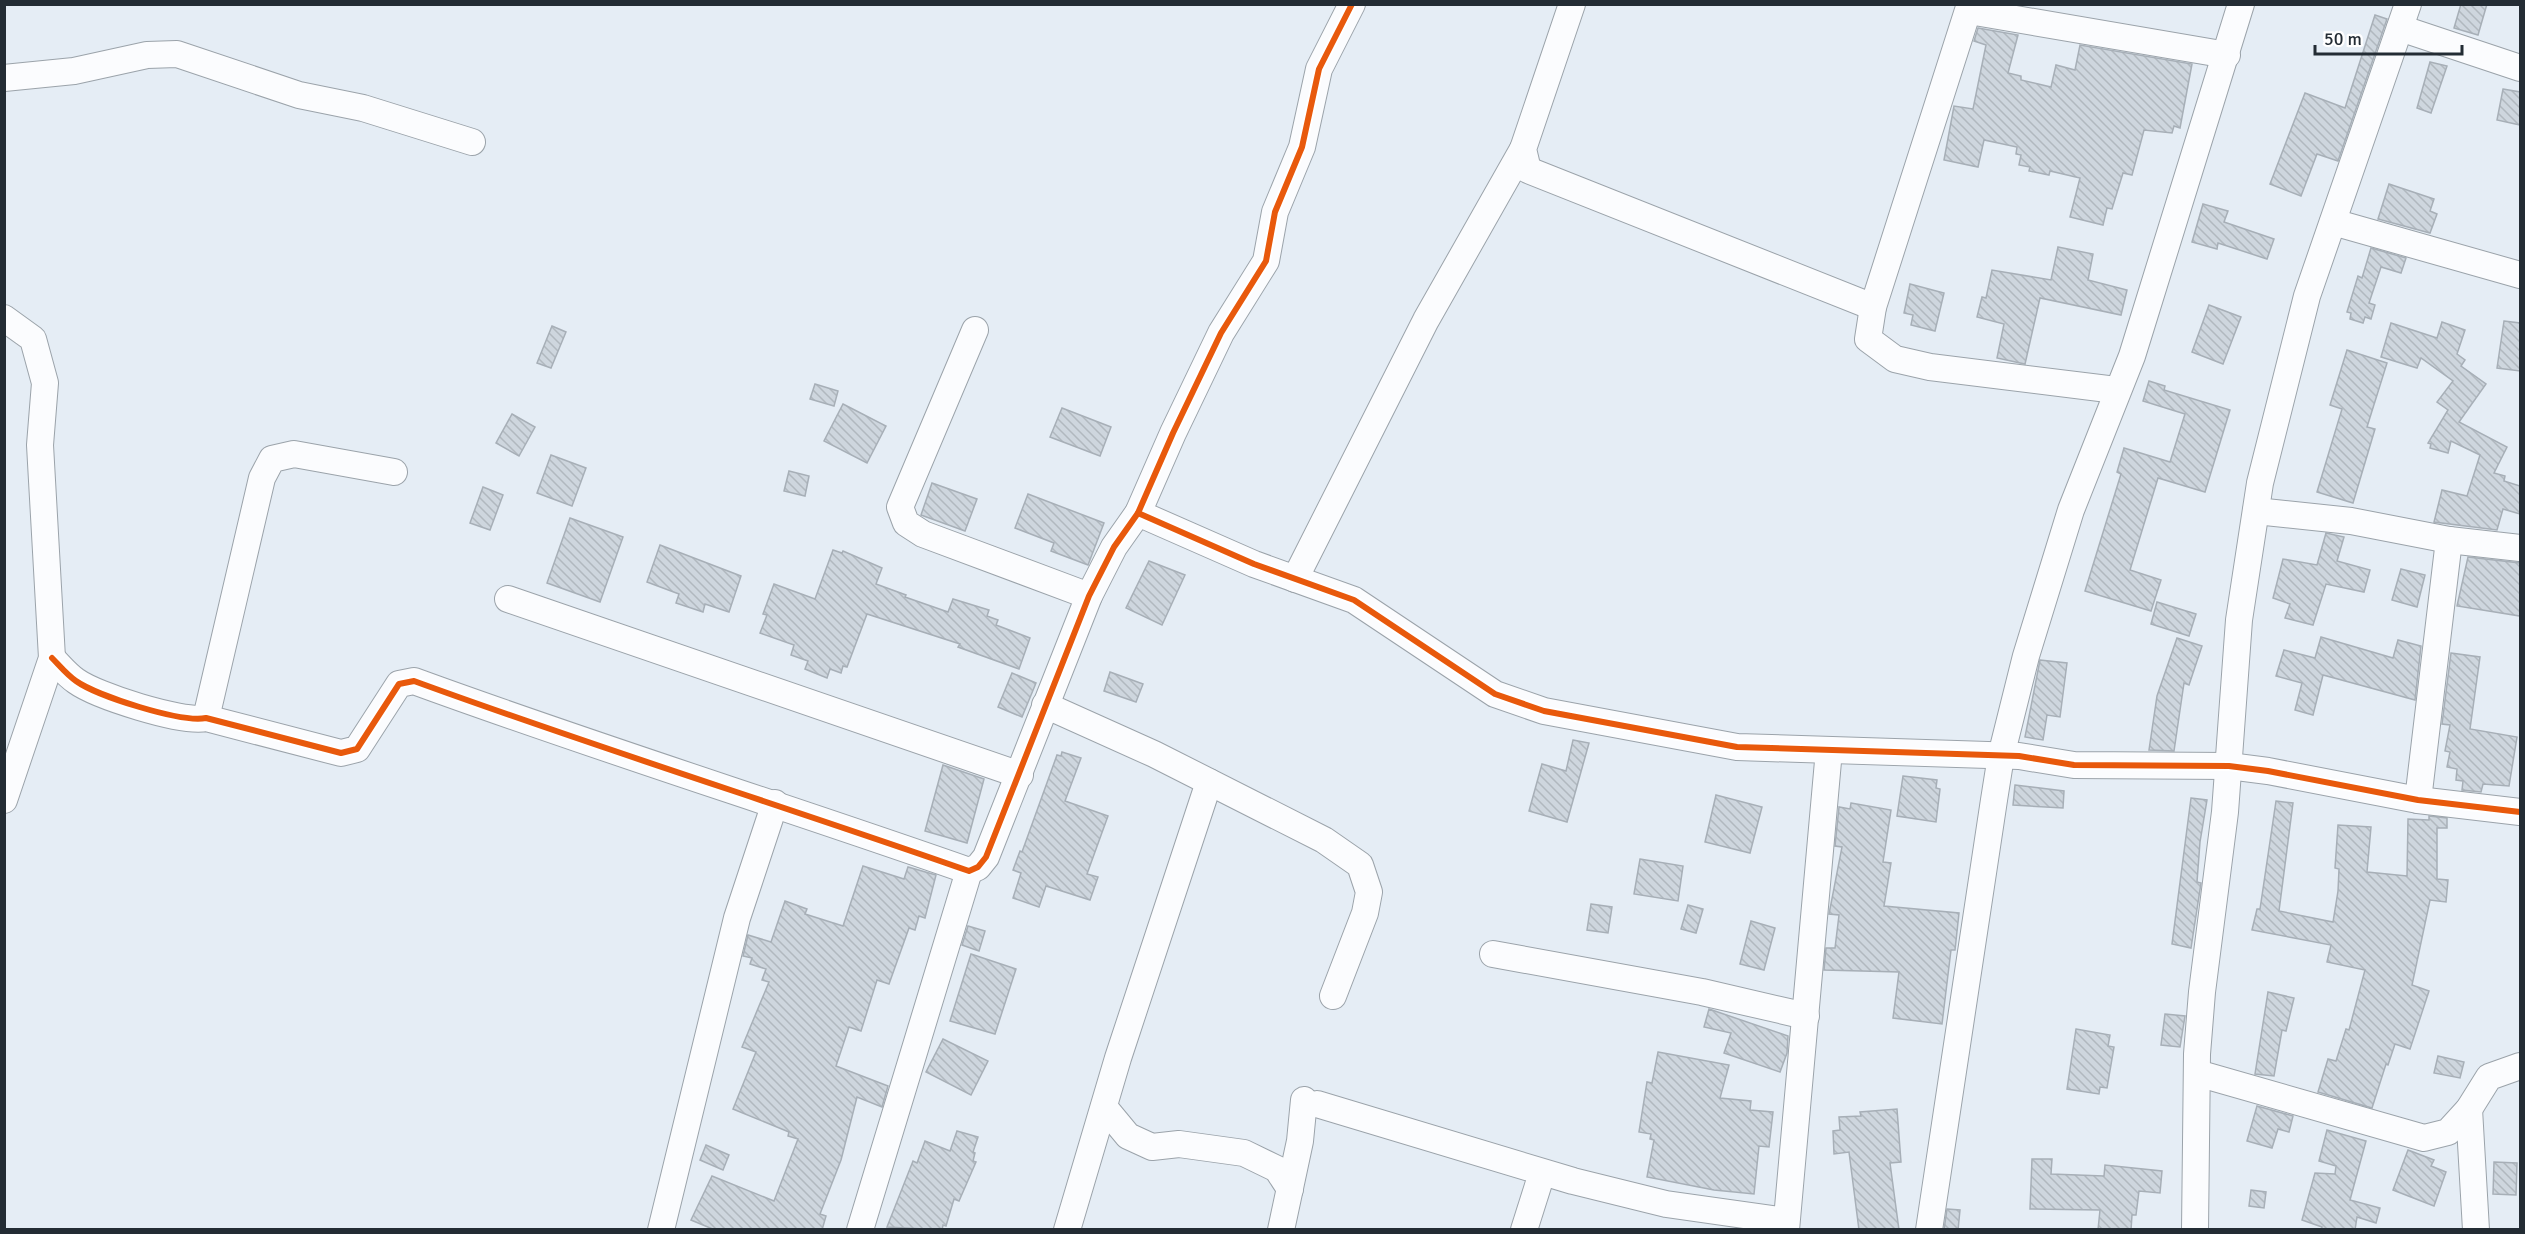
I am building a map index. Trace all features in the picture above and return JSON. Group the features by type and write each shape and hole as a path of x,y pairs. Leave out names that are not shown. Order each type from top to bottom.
{"street":[{"path":"52,658 76,681 130,703 189,719 206,718 314,747 351,753 357,749 399,684 414,681 578,741 775,803 969,871 978,867 986,857 1020,775 1045,705 1089,596 1114,547 1138,513 1221,333 1266,261 1275,212 1302,147 1319,69 1352,4"},
{"path":"1295,579 1426,320 1523,149 1572,4"},
{"path":"1929,1230 2001,756 2026,657 2071,510 2116,390 2132,356 2241,4"},
{"path":"2116,390 1930,367 1895,359 1868,339 1873,307 1969,8 2227,55"},
{"path":"2195,1230 2197,1073 2202,992 2229,766 2239,620 2260,483 2307,296 2404,16 2520,68"},
{"path":"4,78 74,71 147,55 177,54 299,95 363,108 472,142"},
{"path":"1523,149 1528,170 1873,307"},
{"path":"2333,222 2520,275"},
{"path":"4,318 33,339 45,383 40,445 52,658 4,800"},
{"path":"975,330 900,507 906,523 922,534 1089,596"},
{"path":"206,718 262,478 273,459 294,454 394,472"},
{"path":"2256,511 2351,521 2449,540 2520,548"},
{"path":"1138,513 1254,564 1354,600 1495,694 1544,711 1737,747 2001,756 2036,758 2074,765 2229,766 2268,771 2418,800 2520,812"},
{"path":"2418,800 2449,540"},
{"path":"508,599 1020,775"},
{"path":"1045,705 1209,782 1324,840 1360,866 1369,892 1365,913 1333,996"},
{"path":"1281,1230 1310,1102 1542,1173 1666,1204 1786,1225 1829,750"},
{"path":"1067,1230 1104,1107 1209,782"},
{"path":"661,1230 737,918 775,803"},
{"path":"860,1230 969,871"},
{"path":"1493,954 1702,992 1806,1016"},
{"path":"2197,1073 2424,1138 2448,1132 2469,1109 2489,1077 2520,1066"},
{"path":"1104,1107 1128,1136 1152,1147 1179,1144 1244,1153 1277,1169 1290,1189"},
{"path":"2469,1109 2476,1230"},
{"path":"1524,1230 1542,1173"}],"building":[{"path":"2461,4 2487,4 2478,35 2454,28"},
{"path":"2375,15 2387,19 2338,161 2317,154 2301,196 2270,184 2305,93 2345,108"},
{"path":"1978,28 2018,35 2008,73 2021,76 2021,80 2051,87 2056,65 2075,70 2080,45 2192,64 2180,128 2174,126 2172,133 2144,130 2132,175 2123,173 2112,209 2107,208 2103,225 2070,217 2080,178 2050,171 2049,175 2029,171 2030,167 2019,165 2021,155 2016,154 2017,147 1984,140 1978,167 1944,160 1954,106 1973,109 1986,45 1974,41"},
{"path":"2430,62 2447,66 2431,113 2417,108"},
{"path":"2503,89 2520,92 2520,125 2497,120"},
{"path":"2389,184 2434,199 2430,211 2437,214 2430,233 2378,219"},
{"path":"2203,204 2228,211 2224,222 2274,239 2267,259 2218,243 2217,249 2192,242"},
{"path":"2058,247 2093,254 2088,280 2127,290 2121,315 2040,298 2025,364 1997,358 2004,324 1977,317 1982,297 1986,298 1992,270 2051,280"},
{"path":"2371,248 2406,258 2401,273 2381,267 2369,303 2375,305 2371,319 2365,317 2363,323 2350,319 2351,313 2347,312 2358,276 2362,278"},
{"path":"1910,284 1944,293 1935,331 1911,325 1913,315 1904,313"},
{"path":"2209,305 2241,317 2223,364 2192,352"},
{"path":"2504,321 2520,323 2520,371 2497,368"},
{"path":"2442,322 2465,330 2457,354 2465,360 2461,366 2486,384 2459,422 2507,447 2494,473 2505,476 2504,481 2520,486 2520,514 2503,509 2497,530 2434,522 2442,490 2467,496 2480,455 2451,441 2448,453 2430,448 2431,444 2428,443 2448,410 2437,402 2453,381 2421,358 2417,368 2381,357 2391,323 2437,338"},
{"path":"552,326 566,332 551,368 537,363"},
{"path":"2347,350 2387,363 2367,427 2375,429 2353,503 2317,492 2342,409 2330,405"},
{"path":"2149,381 2165,386 2164,390 2230,410 2205,492 2158,478 2130,570 2161,580 2151,611 2085,591 2121,474 2117,472 2124,448 2170,462 2185,414 2143,401"},
{"path":"815,384 838,391 834,406 810,399"},
{"path":"843,404 886,426 867,463 824,441"},
{"path":"1062,408 1111,427 1100,456 1050,437"},
{"path":"512,414 535,427 519,456 496,443"},
{"path":"551,455 586,468 572,506 537,493"},
{"path":"789,471 809,476 805,496 784,491"},
{"path":"932,483 977,499 965,531 921,515"},
{"path":"483,487 503,495 490,530 470,523"},
{"path":"1028,494 1104,523 1088,565 1051,551 1054,543 1015,528"},
{"path":"570,518 623,537 600,602 547,583"},
{"path":"2326,533 2344,537 2337,561 2370,570 2364,592 2326,584 2313,625 2285,618 2290,604 2273,598 2283,559 2317,565"},
{"path":"660,545 741,576 729,612 705,604 703,612 676,603 679,594 647,582"},
{"path":"833,550 842,553 843,551 882,568 876,584 906,595 905,597 948,612 953,599 989,610 987,616 998,620 996,625 1030,638 1019,669 958,647 960,644 867,614 847,667 843,666 841,673 830,669 827,678 805,669 808,661 791,655 794,645 760,633 767,615 763,614 774,584 815,599"},
{"path":"2468,557 2520,563 2520,616 2457,606"},
{"path":"1149,561 1185,575 1162,625 1126,608"},
{"path":"2401,569 2425,575 2417,607 2392,600"},
{"path":"2157,602 2196,614 2189,636 2151,624"},
{"path":"2321,637 2393,658 2398,640 2421,646 2415,700 2323,675 2313,715 2295,710 2302,683 2276,676 2284,650 2315,658"},
{"path":"2177,638 2202,646 2189,685 2184,683 2174,751 2149,750 2157,696"},
{"path":"2451,653 2480,657 2470,729 2517,737 2509,786 2483,784 2481,792 2462,790 2463,781 2456,780 2457,769 2447,767 2450,752 2445,751 2450,725 2442,724"},
{"path":"2040,660 2067,663 2060,717 2047,715 2043,740 2025,737"},
{"path":"1110,672 1143,684 1136,702 1104,691"},
{"path":"1012,673 1036,683 1022,717 998,707"},
{"path":"1573,740 1589,743 1567,822 1529,811 1542,764 1566,771"},
{"path":"1062,752 1081,758 1065,801 1108,816 1087,874 1098,877 1090,900 1046,886 1039,907 1013,898 1021,873 1013,870 1020,851 1022,852 1057,755 1061,756"},
{"path":"943,765 984,779 967,843 925,831"},
{"path":"1903,776 1937,780 1936,788 1940,789 1936,822 1897,816"},
{"path":"2015,785 2064,791 2063,808 2013,805"},
{"path":"1716,795 1762,807 1750,853 1705,842"},
{"path":"2191,798 2207,800 2200,842 2197,882 2201,883 2191,948 2172,944"},
{"path":"2276,801 2293,803 2279,911 2333,922 2338,891 2339,869 2335,868 2338,825 2371,827 2367,872 2407,876 2408,819 2429,820 2429,816 2447,818 2447,828 2437,828 2437,879 2448,880 2446,902 2430,900 2412,985 2429,991 2410,1049 2395,1044 2372,1108 2318,1092 2328,1059 2336,1061 2346,1029 2349,1030 2365,970 2327,962 2331,945 2252,930 2257,909 2260,909"},
{"path":"1851,803 1891,810 1883,862 1891,863 1884,906 1959,913 1955,950 1951,950 1942,1024 1893,1018 1899,972 1824,970 1826,948 1835,948 1839,915 1829,914 1842,847 1835,846 1839,807 1850,809"},
{"path":"1640,859 1683,866 1678,901 1634,894"},
{"path":"863,866 904,879 908,867 936,875 925,918 919,916 915,930 909,928 889,984 877,980 861,1031 849,1027 836,1066 888,1086 882,1107 857,1097 841,1160 820,1214 826,1216 822,1230 715,1230 691,1220 712,1176 774,1201 798,1139 788,1136 789,1132 733,1109 756,1052 742,1047 769,982 762,980 766,969 750,964 752,958 743,956 748,935 771,942 785,901 807,909 805,914 843,926"},
{"path":"1591,904 1612,907 1608,933 1587,930"},
{"path":"1688,905 1703,909 1696,933 1681,929"},
{"path":"1751,921 1775,928 1764,970 1740,964"},
{"path":"968,926 985,931 979,951 962,945"},
{"path":"971,954 1016,969 995,1034 950,1021"},
{"path":"2268,992 2294,998 2286,1031 2282,1030 2274,1076 2255,1074"},
{"path":"1709,1009 1788,1036 1787,1053 1780,1072 1724,1053 1731,1033 1704,1027"},
{"path":"2165,1014 2185,1016 2180,1047 2161,1045"},
{"path":"2076,1029 2110,1035 2108,1046 2114,1047 2107,1088 2100,1087 2099,1094 2067,1089"},
{"path":"943,1039 988,1061 971,1095 926,1072"},
{"path":"1658,1052 1729,1065 1720,1098 1751,1101 1750,1110 1773,1112 1769,1147 1759,1146 1754,1194 1714,1190 1647,1177 1654,1140 1650,1139 1651,1134 1639,1132 1647,1082 1652,1083"},
{"path":"2438,1056 2464,1062 2460,1078 2434,1073"},
{"path":"2257,1106 2293,1116 2289,1132 2278,1129 2272,1148 2247,1141"},
{"path":"1897,1109 1901,1162 1890,1163 1899,1230 1859,1230 1849,1152 1834,1154 1833,1131 1840,1130 1839,1117 1861,1116 1860,1112"},
{"path":"2327,1130 2366,1141 2350,1200 2380,1208 2376,1223 2357,1217 2355,1230 2321,1230 2322,1227 2302,1220 2315,1173 2335,1174 2336,1166 2319,1161"},
{"path":"957,1131 978,1137 973,1152 975,1153 973,1161 976,1162 959,1201 954,1199 946,1226 943,1225 942,1230 887,1227 913,1161 917,1163 925,1141 950,1151"},
{"path":"706,1145 729,1155 723,1170 700,1160"},
{"path":"2408,1150 2434,1160 2431,1166 2446,1172 2434,1206 2393,1190"},
{"path":"2032,1159 2052,1159 2051,1174 2104,1176 2105,1165 2162,1171 2160,1193 2139,1191 2136,1215 2132,1215 2131,1230 2098,1230 2100,1210 2030,1209"},
{"path":"2494,1162 2517,1163 2516,1195 2493,1194"},
{"path":"2251,1190 2266,1192 2264,1208 2249,1206"},
{"path":"1947,1209 1960,1210 1958,1230 1944,1230"}],"cycle path":[{"path":"52,658 76,681 120,701 178,716 206,718 341,753 357,749 399,684 414,681 969,871 978,867 986,857 1089,596 1114,547 1138,513 1221,333 1266,261 1275,212 1302,147 1319,69 1352,4"},
{"path":"1138,513 1254,564 1354,600 1495,694 1544,711 1737,747 2019,756 2074,765 2229,766 2268,771 2418,800 2520,812"}]}
